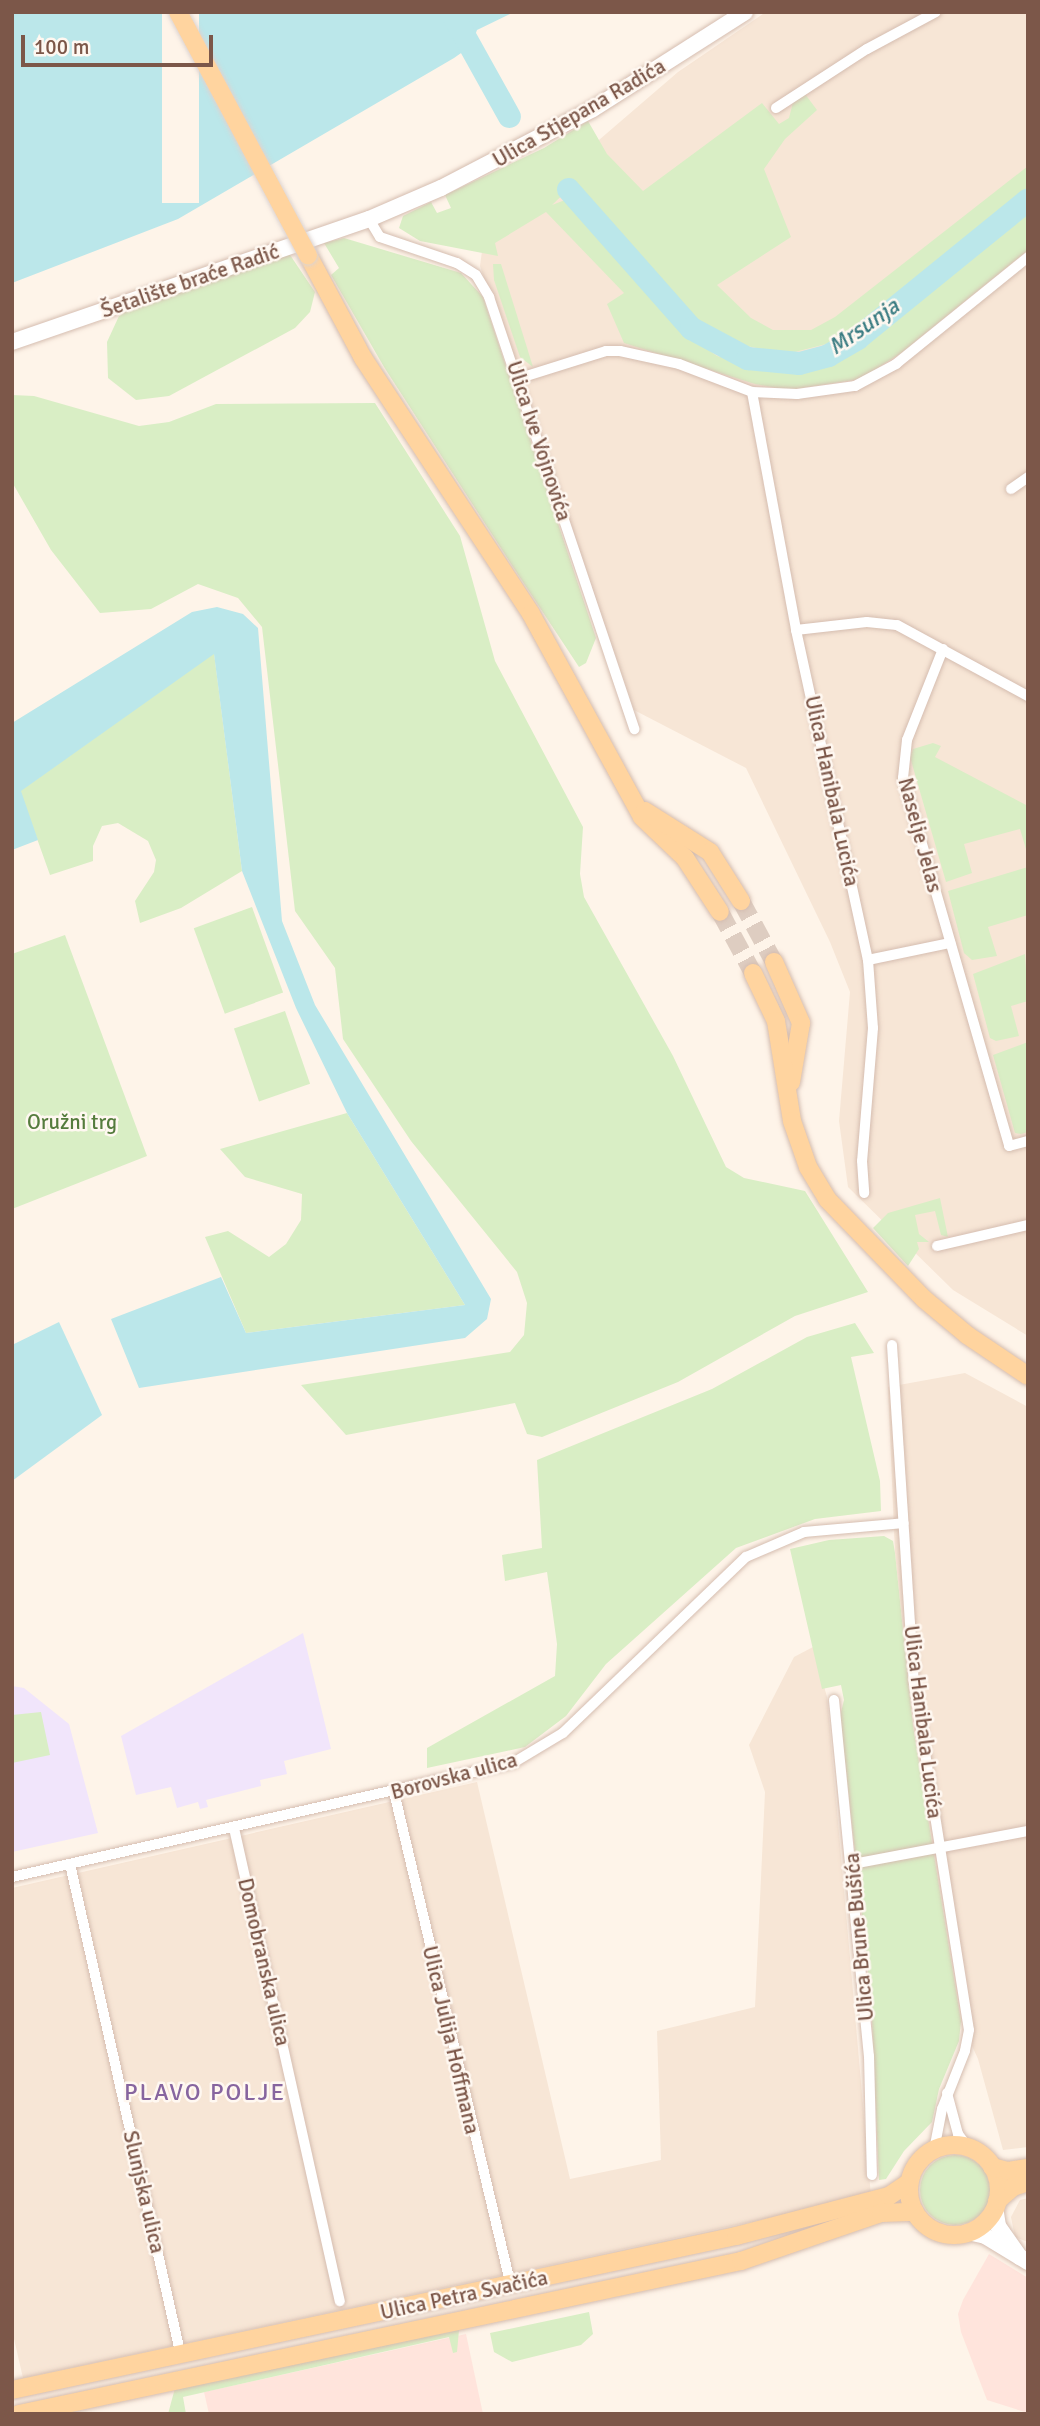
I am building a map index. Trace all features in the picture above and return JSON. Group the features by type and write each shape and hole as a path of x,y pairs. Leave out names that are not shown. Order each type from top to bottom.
{"main road":[{"path":"178,12 363,358 531,614 645,821 692,867 720,912"},
{"name":"Ulica Stjepana Radića","path":"369,219 541,139 745,12"},
{"name":"Šetalište braće Radić","path":"12,342 369,219"},
{"path":"631,796 649,814 710,852 741,901"},
{"path":"774,962 801,1023 788,1103"},
{"path":"753,973 776,1021 788,1103 808,1167 841,1217 924,1299 1028,1376"},
{"path":"1025,2260 985,2236 968,2232 937,2232 915,2213 910,2182 914,2169 934,2150 968,2148 992,2167 1008,2171 1028,2168"},
{"path":"992,2167 1002,2232 1025,2260"},
{"name":"Ulica Petra Svačića","path":"12,2390 510,2286 828,2214 889,2196 910,2182"},
{"path":"968,2232 989,2218 996,2204 1028,2182"},
{"name":"Ulica Petra Svačića","path":"19,2414 741,2261 881,2213 915,2213"}],"street":[{"path":"776,108 867,49 936,12"},
{"name":"Ulica Ive Vojnovića","path":"369,219 380,237 457,263 476,275 489,297 520,378 634,729"},
{"path":"520,378 606,351 620,351 679,364 752,392 822,392 872,379 1028,257"},
{"name":"Ulica Hanibala Lucića","path":"752,392 796,630 868,960 873,1028 862,1161 864,1193"},
{"path":"1011,489 1028,477"},
{"path":"796,630 867,622 897,625 1028,696"},
{"name":"Naselje Jelas","path":"943,649 902,759 903,778 1009,1146 1028,1140"},
{"path":"868,960 950,943"},
{"path":"937,1246 1028,1225"},
{"name":"Ulica Hanibala Lucića","path":"892,1345 914,1683 969,2029 965,2051 947,2093 934,2150"},
{"name":"Borovska ulica","path":"12,1877 501,1766 546,1745 725,1572 767,1545 804,1532 904,1523"},
{"name":"Ulica Brune Bušića","path":"834,1700 853,1864 869,2056 872,2175"},
{"name":"Ulica Julija Hoffmana","path":"394,1792 510,2286"},
{"name":"Domobranska ulica","path":"234,1828 340,2301"},
{"path":"853,1864 1028,1831"},
{"name":"Slunjska ulica","path":"70,1864 181,2356"},
{"path":"947,2093 958,2134 968,2148"}],"shaded area":[{"path":"766,12 1028,12 1028,1336 953,1290 848,1187 839,1121 850,992 830,942 746,768 634,710 480,266 485,229 506,220 678,72"},
{"path":"965,1373 1028,1407 1028,2147 1003,2150 978,2059 961,2021 913,1726 895,1553 888,1387"},
{"path":"303,1633 331,1749 284,1761 287,1774 260,1780 261,1786 206,1800 208,1807 200,1809 198,1802 177,1808 171,1787 136,1795 121,1736"},
{"path":"813,1647 827,1697 871,2196 23,2378 12,2330 12,1888 477,1782 570,2179 661,2160 657,2031 755,2007 765,1792 749,1745 794,1657"},
{"path":"12,1686 24,1688 69,1724 98,1833 12,1852"},
{"path":"1028,2198 1028,2242 1015,2237 1011,2217 1020,2200"},
{"path":"989,2254 1028,2278 1028,2413 987,2400 961,2332 958,2314 963,2300"},
{"path":"466,2334 483,2414 209,2414 204,2392"}],"green space":[{"path":"805,94 817,110 785,139 764,169 791,237 717,285 751,318 773,330 811,330 835,317 1028,166 1028,190 834,342 787,354 737,344 714,335 693,318 576,182 552,205 565,200 677,328 717,356 777,371 825,365 856,350 1028,212 1028,250 901,353 860,379 788,390 755,384 624,343 607,304 624,293 546,212 495,243 498,256 420,241 399,228 403,216 431,202 437,213 451,208 445,195 544,148 588,121 607,154 643,191 762,103 779,124 789,118 793,102"},
{"path":"344,238 461,273 483,297 596,638 586,663 579,667 384,367 331,275 339,268 324,243"},
{"path":"288,252 315,292 310,312 295,328 169,396 136,400 108,378 107,342 119,316 132,307"},
{"path":"493,264 501,264 533,367 520,357 494,280"},
{"path":"12,395 34,396 139,426 169,422 216,404 375,403 460,536 495,661 583,827 580,874 584,897 673,1056 726,1167 744,1178 805,1191 868,1292 795,1316 678,1382 542,1437 527,1434 515,1403 346,1435 301,1385 510,1352 524,1335 527,1303 517,1272 411,1141 343,1039 335,968 295,911 262,627 238,598 198,584 151,609 100,613 51,550 12,482"},
{"path":"214,653 242,871 181,908 140,923 135,901 154,872 156,860 148,841 118,823 102,826 93,846 93,861 50,875 20,791"},
{"path":"933,743 941,746 935,757 1028,806 1028,856 1020,829 964,844 972,873 946,882 910,757 913,749"},
{"path":"1028,867 1028,915 988,927 997,956 972,960 964,953 948,891"},
{"path":"252,907 283,993 225,1014 194,928"},
{"name":"Oružni trg","path":"65,935 147,1156 12,1209 12,954"},
{"path":"1025,954 1028,1001 1011,1006 1019,1036 996,1041 990,1038 973,974"},
{"path":"285,1011 310,1084 259,1101 234,1029"},
{"path":"1028,1042 1028,1132 1021,1134 1015,1133 993,1055"},
{"path":"347,1113 465,1305 246,1333 205,1237 228,1231 269,1257 286,1244 301,1220 302,1194 245,1177 220,1149"},
{"path":"940,1198 948,1237 941,1235 935,1211 915,1215 919,1234 929,1242 917,1242 919,1249 908,1266 873,1228 888,1213"},
{"path":"855,1323 874,1353 851,1357 880,1481 881,1511 815,1519 736,1548 606,1664 566,1716 525,1747 427,1768 427,1748 555,1676 557,1644 547,1572 505,1581 502,1555 542,1548 537,1460 712,1389 807,1337"},
{"path":"884,1536 893,1541 895,1553 913,1726 961,2021 959,2041 939,2089 932,2122 904,2151 886,2179 879,2180 871,1998 840,1716 844,1700 841,1685 822,1689 790,1549 829,1540"},
{"path":"41,1712 50,1755 12,1763 12,1715"},
{"path":"955,2155 980,2165 990,2190 980,2215 955,2225 930,2215 920,2190 930,2165"},
{"path":"589,2312 593,2334 581,2345 512,2362 494,2352 490,2333"},
{"path":"459,2330 457,2352 453,2353 449,2337 183,2397 186,2414 168,2414 175,2388"}],"water":[{"path":"12,12 514,12 477,30 471,46 454,58 178,219 12,283"},
{"path":"217,607 243,614 258,628 282,921 315,1005 491,1299 487,1319 465,1338 139,1388 111,1319 221,1277 246,1333 465,1305 347,1113 296,1008 242,871 214,654 21,791 38,840 12,850 12,723 192,612"},
{"path":"59,1322 102,1415 12,1481 12,1345"}],"pier":[{"path":"162,12 199,12 199,203 162,203"}],"waterway":[{"name":"Mrsunja","path":"451,12 509,116"},
{"name":"Mrsunja","path":"568,189 691,328 747,358 799,363 828,355 857,338 1028,199"}],"tunnel":[{"path":"741,901 774,962"},
{"path":"720,912 753,973"}],"district":[{"name":"PLAVO POLJE","path":"205,2093"}]}
